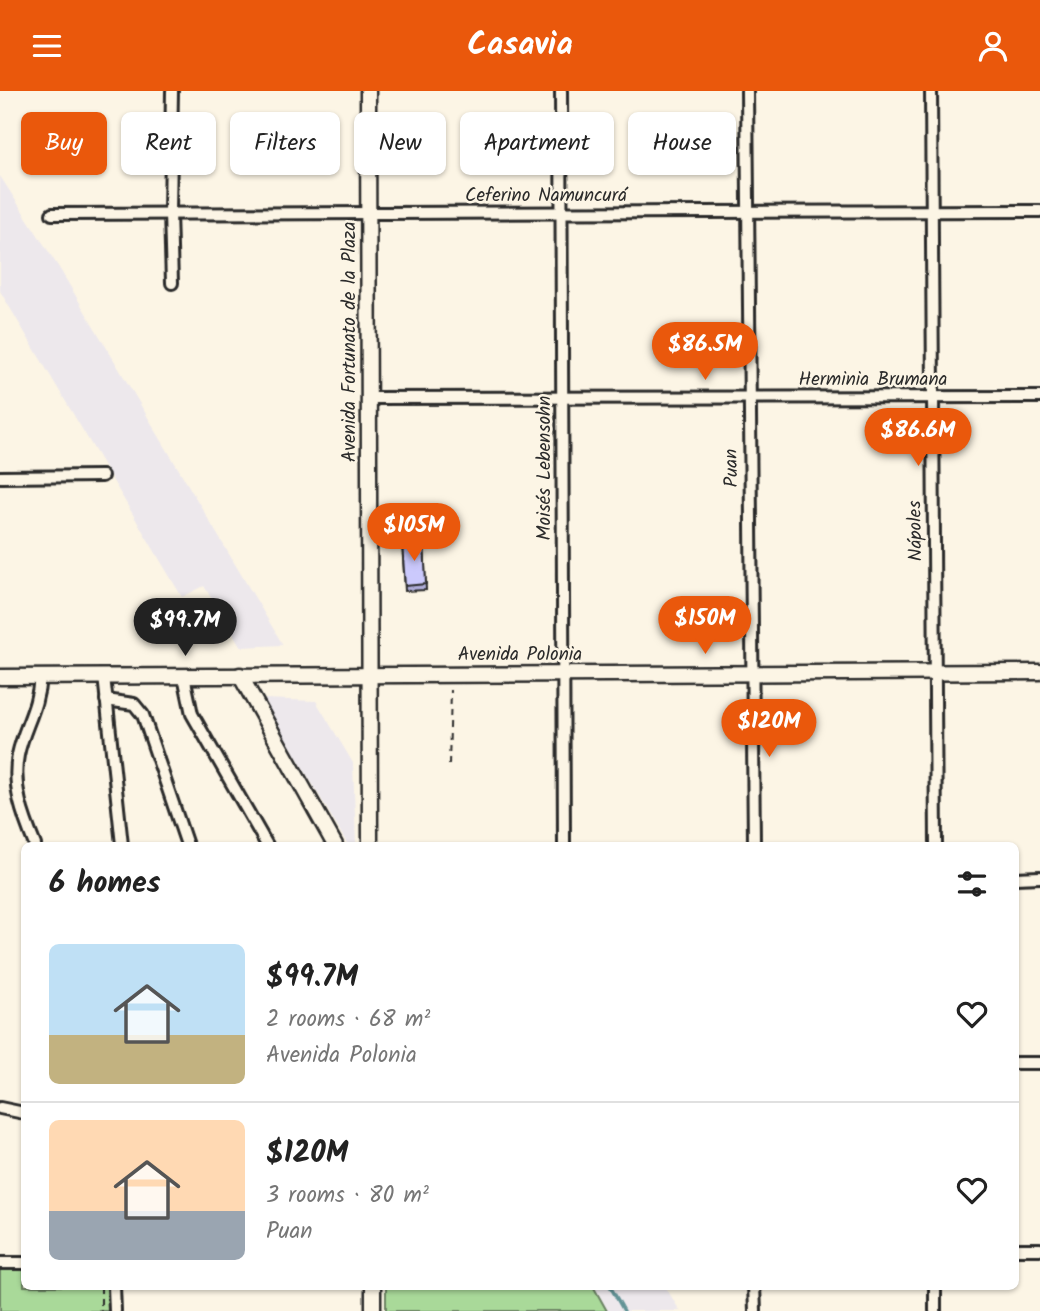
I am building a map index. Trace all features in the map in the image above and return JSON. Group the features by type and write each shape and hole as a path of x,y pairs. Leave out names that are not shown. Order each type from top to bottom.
{"main road":[{"name":"Avenida Fortunato de la Plaza","path":"368,91 370,842"},
{"name":"Avenida Polonia","path":"0,677 1040,672"},
{"path":"240,675 333,842"},
{"path":"373,1290 373,1311"}],"street":[{"path":"172,91 172,283"},
{"name":"Moisés Lebensohn","path":"561,91 564,842"},
{"name":"Puan","path":"747,91 746,212 754,842"},
{"name":"Nápoles","path":"931,91 936,842"},
{"name":"Ceferino Namuncurá","path":"52,213 1040,211"},
{"name":"Herminia Brumana","path":"369,398 1040,397"},
{"path":"0,477 102,476"},
{"path":"184,675 192,714 265,842"},
{"path":"34,842 18,795 16,775 18,754 39,696 40,676"},
{"path":"104,676 122,842"},
{"path":"106,700 134,704 143,715 186,842"},
{"path":"1019,878 1040,877"},
{"path":"1019,1063 1040,1063"},
{"path":"0,1108 21,1112"},
{"path":"1019,1249 1040,1249"},
{"path":"0,1263 21,1263"},
{"path":"114,1290 115,1311"},
{"path":"754,1290 755,1311"},
{"path":"935,1290 935,1311"}],"path":[{"path":"449,765 451,674"},
{"path":"101,1290 101,1311"}],"shaded area":[{"path":"0,176 61,271 283,645 241,647 204,586 182,597 0,291"},
{"path":"263,699 316,701 353,763 356,842 346,842"},
{"path":"595,1290 667,1290 680,1311 607,1311"}],"green space":[{"path":"0,1268 21,1268 21,1290 109,1290 109,1311 0,1311"},
{"path":"386,1290 595,1290 607,1311 386,1311"}],"building":[{"path":"424,541 426,584 405,586 402,542"}],"waterway":[{"path":"612,1290 624,1311"}]}
